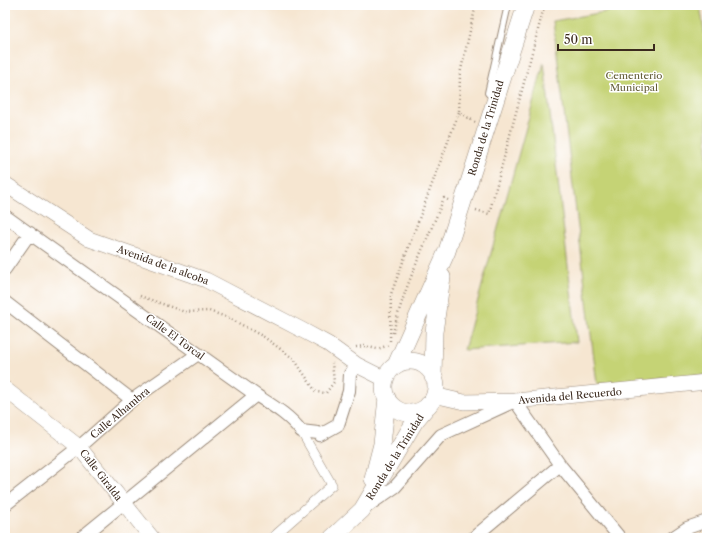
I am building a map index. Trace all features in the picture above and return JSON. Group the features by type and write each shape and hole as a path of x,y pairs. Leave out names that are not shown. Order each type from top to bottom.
{"main road":[{"name":"Ronda de la Trinidad","path":"396,363 447,251 526,5"},
{"name":"Ronda de la Trinidad","path":"434,377 434,332 447,251"},
{"path":"410,361 417,362 430,370 434,377 435,383 432,400 422,409 406,412 391,405 384,392 385,378 396,363 410,361"},
{"name":"Ronda de la Trinidad","path":"362,510 375,472 382,444 387,398"},
{"name":"Ronda de la Trinidad","path":"332,538 362,510 415,421 432,400"}],"street":[{"name":"Avenida de la alcoba","path":"5,184 89,239 206,280 328,344 357,365 385,378"},
{"path":"5,216 30,233 5,269"},
{"name":"Calle El Torcal","path":"30,233 198,354 293,420 301,431"},
{"path":"5,302 132,400"},
{"name":"Calle Alhambra","path":"8,498 79,447 132,400 198,354"},
{"path":"301,431 318,433 320,435 338,425 349,391 350,374 357,365"},
{"name":"Avenida del Recuerdo","path":"432,400 464,402 515,401 707,382"},
{"name":"Calle Giralda","path":"5,389 79,447 123,504 152,538"},
{"path":"81,538 256,395"},
{"path":"362,510 395,487 441,435 515,401 560,465 620,538"},
{"path":"272,538 332,485 301,431"},
{"path":"473,538 560,465"},
{"path":"672,538 687,528 707,521"}],"lane":[{"path":"495,100 488,93 508,5"}],"path":[{"path":"396,363 390,345 391,294 459,112 460,74 476,5"},
{"path":"489,214 543,10 548,5"},
{"path":"459,112 486,130"},
{"path":"390,345 399,306 444,198"},
{"path":"185,312 209,311 229,318 264,337 294,359 316,392 326,393 334,382 333,372"},
{"path":"376,349 390,345"}],"green space":[{"name":"Cementerio Municipal","path":"645,5 700,5 707,50 707,375 597,384 553,21"},
{"path":"544,63 577,342 464,350"}]}
